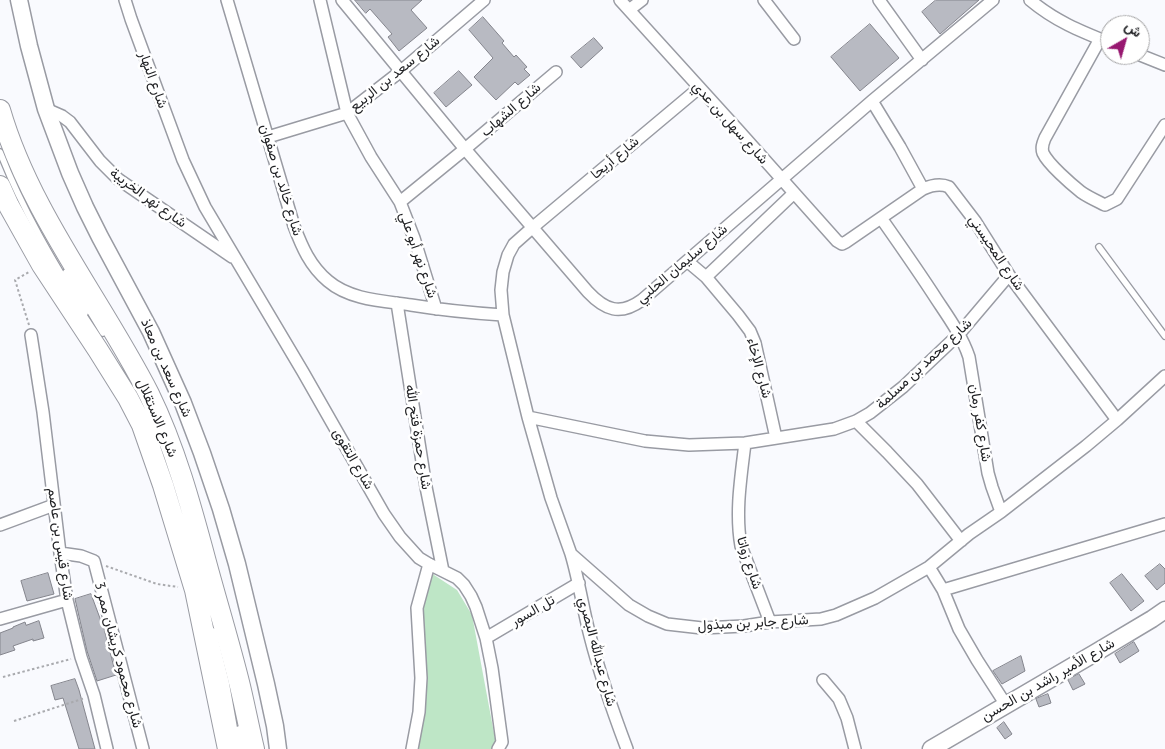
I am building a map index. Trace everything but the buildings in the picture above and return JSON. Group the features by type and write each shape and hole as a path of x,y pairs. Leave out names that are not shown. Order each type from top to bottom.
{"highway":[{"name":"شارع الاستقلال","path":"0,110 14,153 30,186 48,221 135,368 150,396 170,445 189,499 240,687 254,749"},
{"name":"شارع الاستقلال","path":"0,186 9,206 42,264 128,398 142,425 163,485 195,590 228,749"}],"street":[{"name":"شارع سعد بن معاذ","path":"19,0 28,46 46,109 70,173 100,237 151,332 183,403 202,453 237,564 266,684 278,749"},
{"name":"شارع النهار","path":"125,0 183,160"},
{"name":"شارع خالد بن صفوان","path":"227,0 294,226 307,258 328,281 339,288 367,299 436,309 503,315"},
{"name":"شارع نهر أبو علي","path":"320,0 348,113 371,157 400,202 414,238 436,309"},
{"name":"شارع سليمان الحلبي","path":"342,0 532,228 596,301 612,309 620,310 635,305 872,101 993,0"},
{"name":"شارع سعد بن الربيع","path":"268,137 348,113 401,71 484,0"},
{"name":"شارع سهل بن عدي","path":"620,0 837,241 842,244"},
{"path":"629,10 642,0"},
{"path":"764,0 794,39"},
{"path":"880,0 922,60"},
{"path":"1030,0 1063,23 1100,39"},
{"path":"1100,49 1045,138 1042,147 1043,153 1054,168 1081,192 1105,205 1117,199 1165,125"},
{"path":"1150,59 1165,65"},
{"name":"شارع الشهاب","path":"400,202 466,149 556,72"},
{"name":"شارع أريحا","path":"532,228 699,88"},
{"path":"872,101 923,189"},
{"name":"شارع نهر الخريبة","path":"46,109 70,122 100,161 118,179 237,260"},
{"name":"شارع التقوى","path":"183,160 205,207 384,514 409,548 419,558 457,578 471,596 486,638 492,668 502,742 498,749"},
{"name":"شارع المحيسني","path":"842,244 923,189 936,185 949,187 975,221 1009,275 1118,420"},
{"path":"706,277 794,193"},
{"name":"شارع كفر رمان","path":"881,218 960,334 969,357 986,464 1001,512"},
{"path":"532,228 514,244 508,255 503,272 501,290 503,315 544,474 571,554"},
{"name":"شارع الإخاء","path":"687,261 706,277 750,331 755,343 776,438"},
{"name":"شارع محمد بن مسلمة","path":"528,417 645,441 689,444 745,443 834,429 856,421 870,413 903,387 960,334 1009,275"},
{"name":"شارع حمزة فتح الله","path":"397,303 426,486 443,571"},
{"name":"شارع قيس بن عاصم","path":"31,335 43,412 67,600 94,694 107,749"},
{"name":"شارع جابر بن مبذول","path":"571,554 629,605 666,624 702,628 744,626 770,622 822,619 836,615 875,598 929,567 960,541 1001,512 1086,446 1118,420 1165,376"},
{"path":"856,421 917,484 960,541"},
{"name":"شارع زواتا","path":"745,443 739,493 739,534 741,546 770,622"},
{"path":"0,525 54,505"},
{"path":"943,590 1165,524"},
{"path":"60,553 81,556 94,561"},
{"name":"شارع عبدالله البصري","path":"571,554 602,678 627,749"},
{"name":"شارع محمود كريشان ممر 3","path":"94,561 143,749"},
{"path":"412,749 419,712 421,678 417,608 429,564"},
{"path":"929,567 943,590 959,629 1006,705"},
{"name":"تل السور","path":"486,638 579,583"},
{"path":"0,620 67,600"},
{"name":"شارع الأمير راشد بن الحسن","path":"931,749 1104,648 1165,610"},
{"path":"823,680 839,699 847,718 855,749"}],"lane":[{"path":"2,151 22,204 36,230 105,340"},
{"path":"1099,247 1165,336"},
{"path":"132,392 150,431 169,482"},
{"path":"191,531 214,614"},
{"path":"238,749 214,623 228,670 243,749"}],"path":[{"path":"31,335 15,280 42,264"},
{"path":"94,561 157,584 195,590"},
{"path":"3,677 62,662"},
{"path":"14,721 75,701"}],"green space":[{"path":"431,573 457,590 472,615 496,744 493,749 415,749 419,673 414,618"}]}
